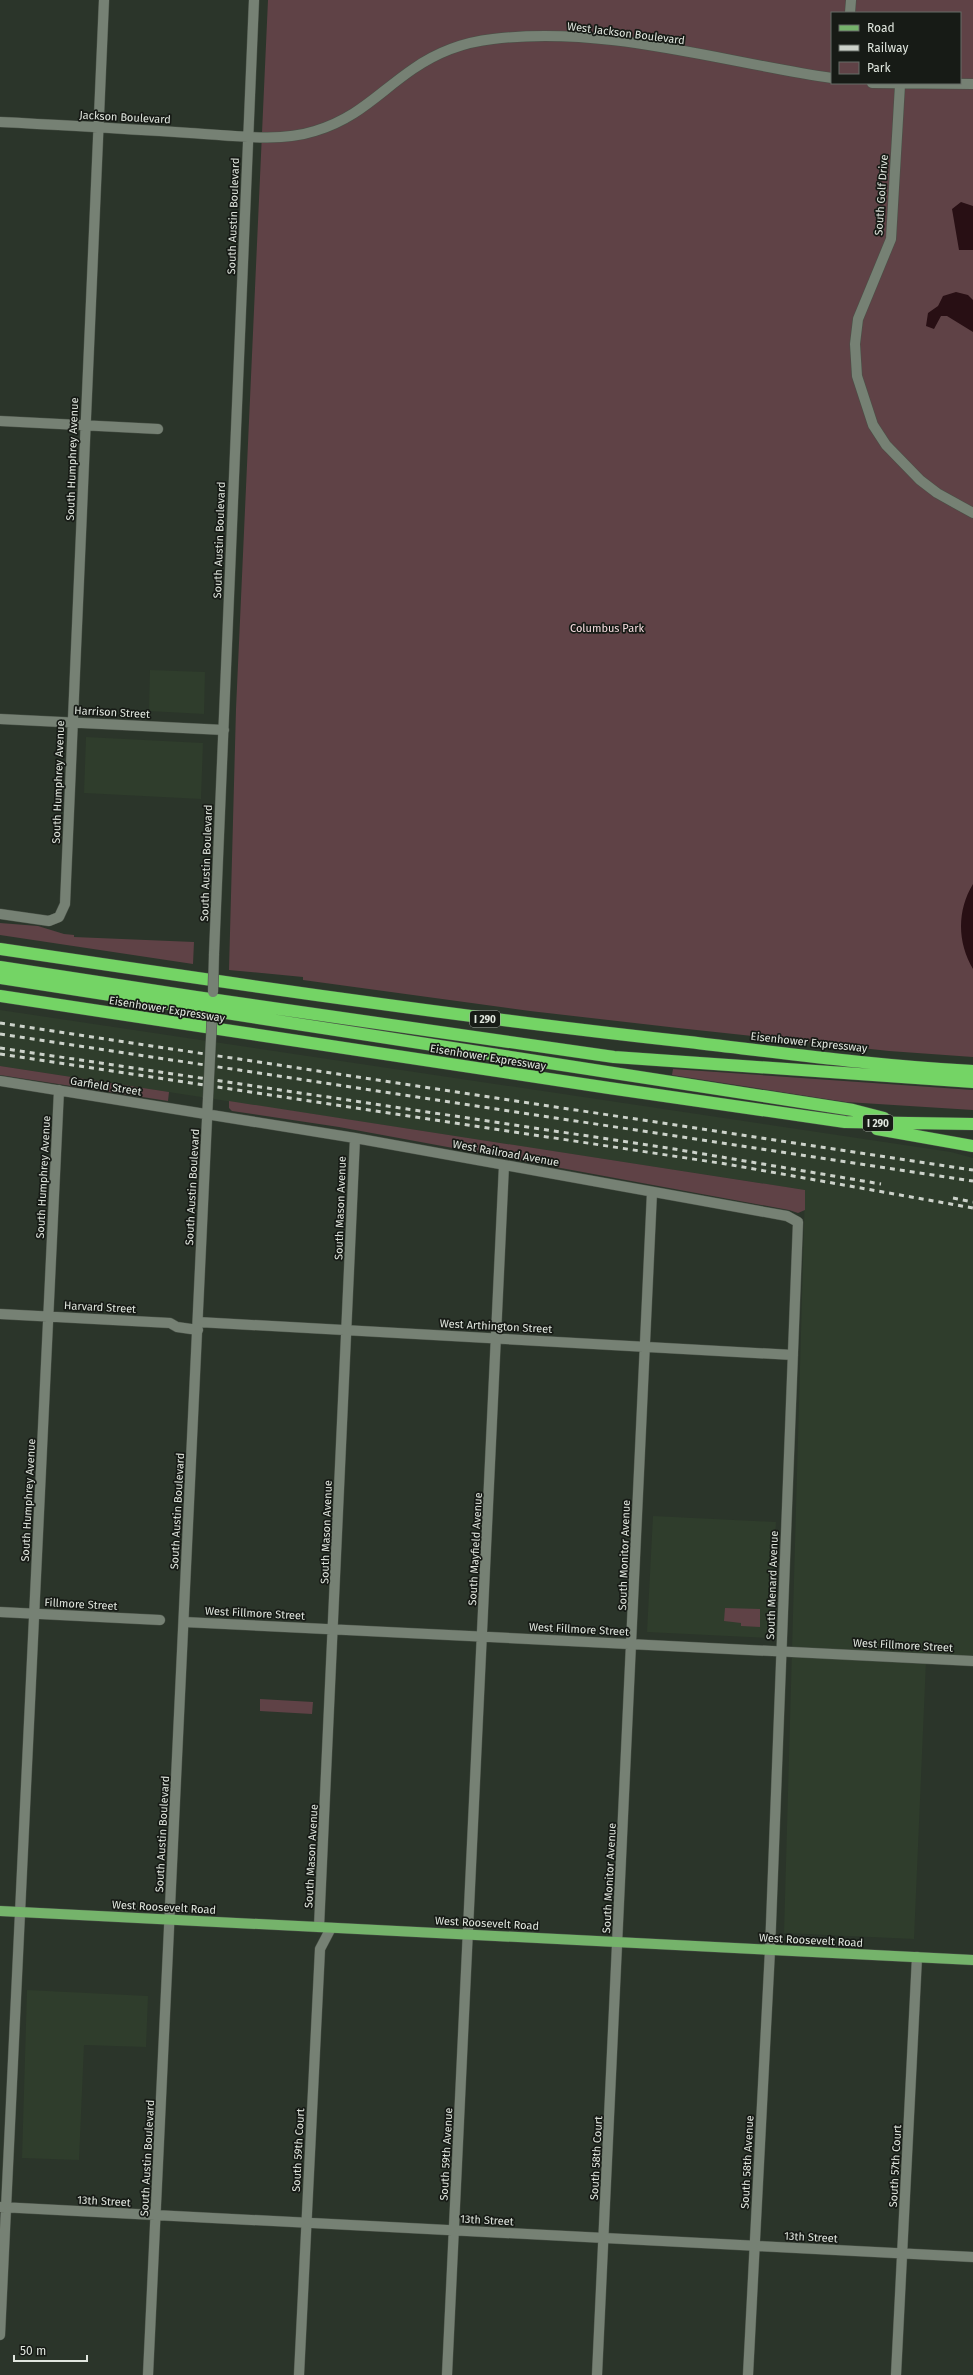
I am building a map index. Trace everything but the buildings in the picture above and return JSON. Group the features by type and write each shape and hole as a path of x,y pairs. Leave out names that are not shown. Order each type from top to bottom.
{"highway":[{"name":"Eisenhower Expressway","path":"0,948 244,986 497,1020 815,1056 973,1071"},
{"path":"0,967 212,1005 853,1110 912,1124"},
{"path":"0,978 614,1057 973,1082"},
{"name":"Eisenhower Expressway","path":"0,996 845,1122 973,1124"},
{"path":"845,1122 922,1138 973,1146"}],"main road":[{"name":"West Roosevelt Road","path":"0,1911 973,1960"}],"street":[{"name":"South Humphrey Avenue","path":"0,914 49,921 60,917 64,910 66,896 104,0"},
{"name":"South Austin Boulevard","path":"148,2375 171,1919 208,1114 254,0"},
{"path":"850,12 851,0"},
{"name":"West Jackson Boulevard","path":"248,136 297,136 328,127 364,108 414,68 430,59 468,44 491,39 543,37 603,40 831,78"},
{"path":"886,84 973,84"},
{"name":"South Golf Drive","path":"900,85 891,239 858,319 855,344 857,376 873,425 886,445 920,480 937,492 973,513"},
{"name":"Jackson Boulevard","path":"0,122 248,136"},
{"path":"0,421 158,429"},
{"name":"Harrison Street","path":"0,719 224,730"},
{"name":"Garfield Street","path":"0,1080 208,1114"},
{"name":"South Humphrey Avenue","path":"0,2335 3,2207 21,1912 59,1090"},
{"name":"West Railroad Avenue","path":"208,1114 355,1138 787,1216 798,1222"},
{"name":"South Mason Avenue","path":"319,1927 355,1138"},
{"name":"South Mayfield Avenue","path":"469,1935 504,1165"},
{"name":"South Monitor Avenue","path":"618,1942 652,1192"},
{"name":"South Menard Avenue","path":"770,1950 798,1222"},
{"name":"Harvard Street","path":"0,1314 170,1323 178,1328 198,1326"},
{"name":"West Arthington Street","path":"198,1326 346,1330 793,1354"},
{"name":"Fillmore Street","path":"0,1612 160,1620"},
{"name":"West Fillmore Street","path":"184,1622 973,1661"},
{"name":"South 59th Court","path":"299,2375 320,1949 331,1928"},
{"name":"South 59th Avenue","path":"447,2375 469,1935"},
{"name":"South 58th Court","path":"597,2375 618,1942"},
{"name":"South 58th Avenue","path":"748,2375 770,1950"},
{"name":"South 57th Court","path":"896,2375 917,1957"},
{"name":"13th Street","path":"3,2207 973,2257"}],"shaded area":[{"path":"961,202 973,206 973,250 959,250 952,209"},
{"path":"956,292 968,295 973,300 973,332 947,316 941,316 934,329 926,326 928,313 938,306 943,296"},
{"path":"150,670 205,672 204,714 149,711"},
{"path":"86,737 203,743 201,799 84,793"},
{"path":"973,884 973,969 964,948 961,926 964,904"},
{"path":"0,1010 951,1152 973,1158 973,1665 926,1661 914,1939 784,1933 805,1190 0,1066"},
{"path":"653,1516 776,1522 769,1638 647,1632"},
{"path":"27,1990 148,1996 146,2047 84,2045 79,2160 22,2158"}],"green space":[{"name":"Columbus Park","path":"268,0 973,0 973,1057 889,1051 530,1011 303,980 303,977 229,970 236,709"},
{"path":"0,923 38,926 64,934 74,935 74,937 194,942 193,964 0,935"},
{"path":"0,1066 169,1092 168,1101 0,1075"},
{"path":"673,1069 973,1090 973,1110 846,1102 672,1075"},
{"path":"229,1101 805,1190 805,1210 798,1213 789,1210 339,1127 232,1111 229,1108"},
{"path":"725,1608 760,1609 760,1627 741,1626 741,1623 724,1621"},
{"path":"260,1699 313,1702 312,1714 260,1711"}],"railway":[{"path":"0,1023 973,1170"},
{"path":"0,1034 973,1181"},
{"path":"0,1048 668,1148 881,1184"},
{"path":"0,1054 726,1164 973,1208"},
{"path":"953,1198 973,1202"}]}
